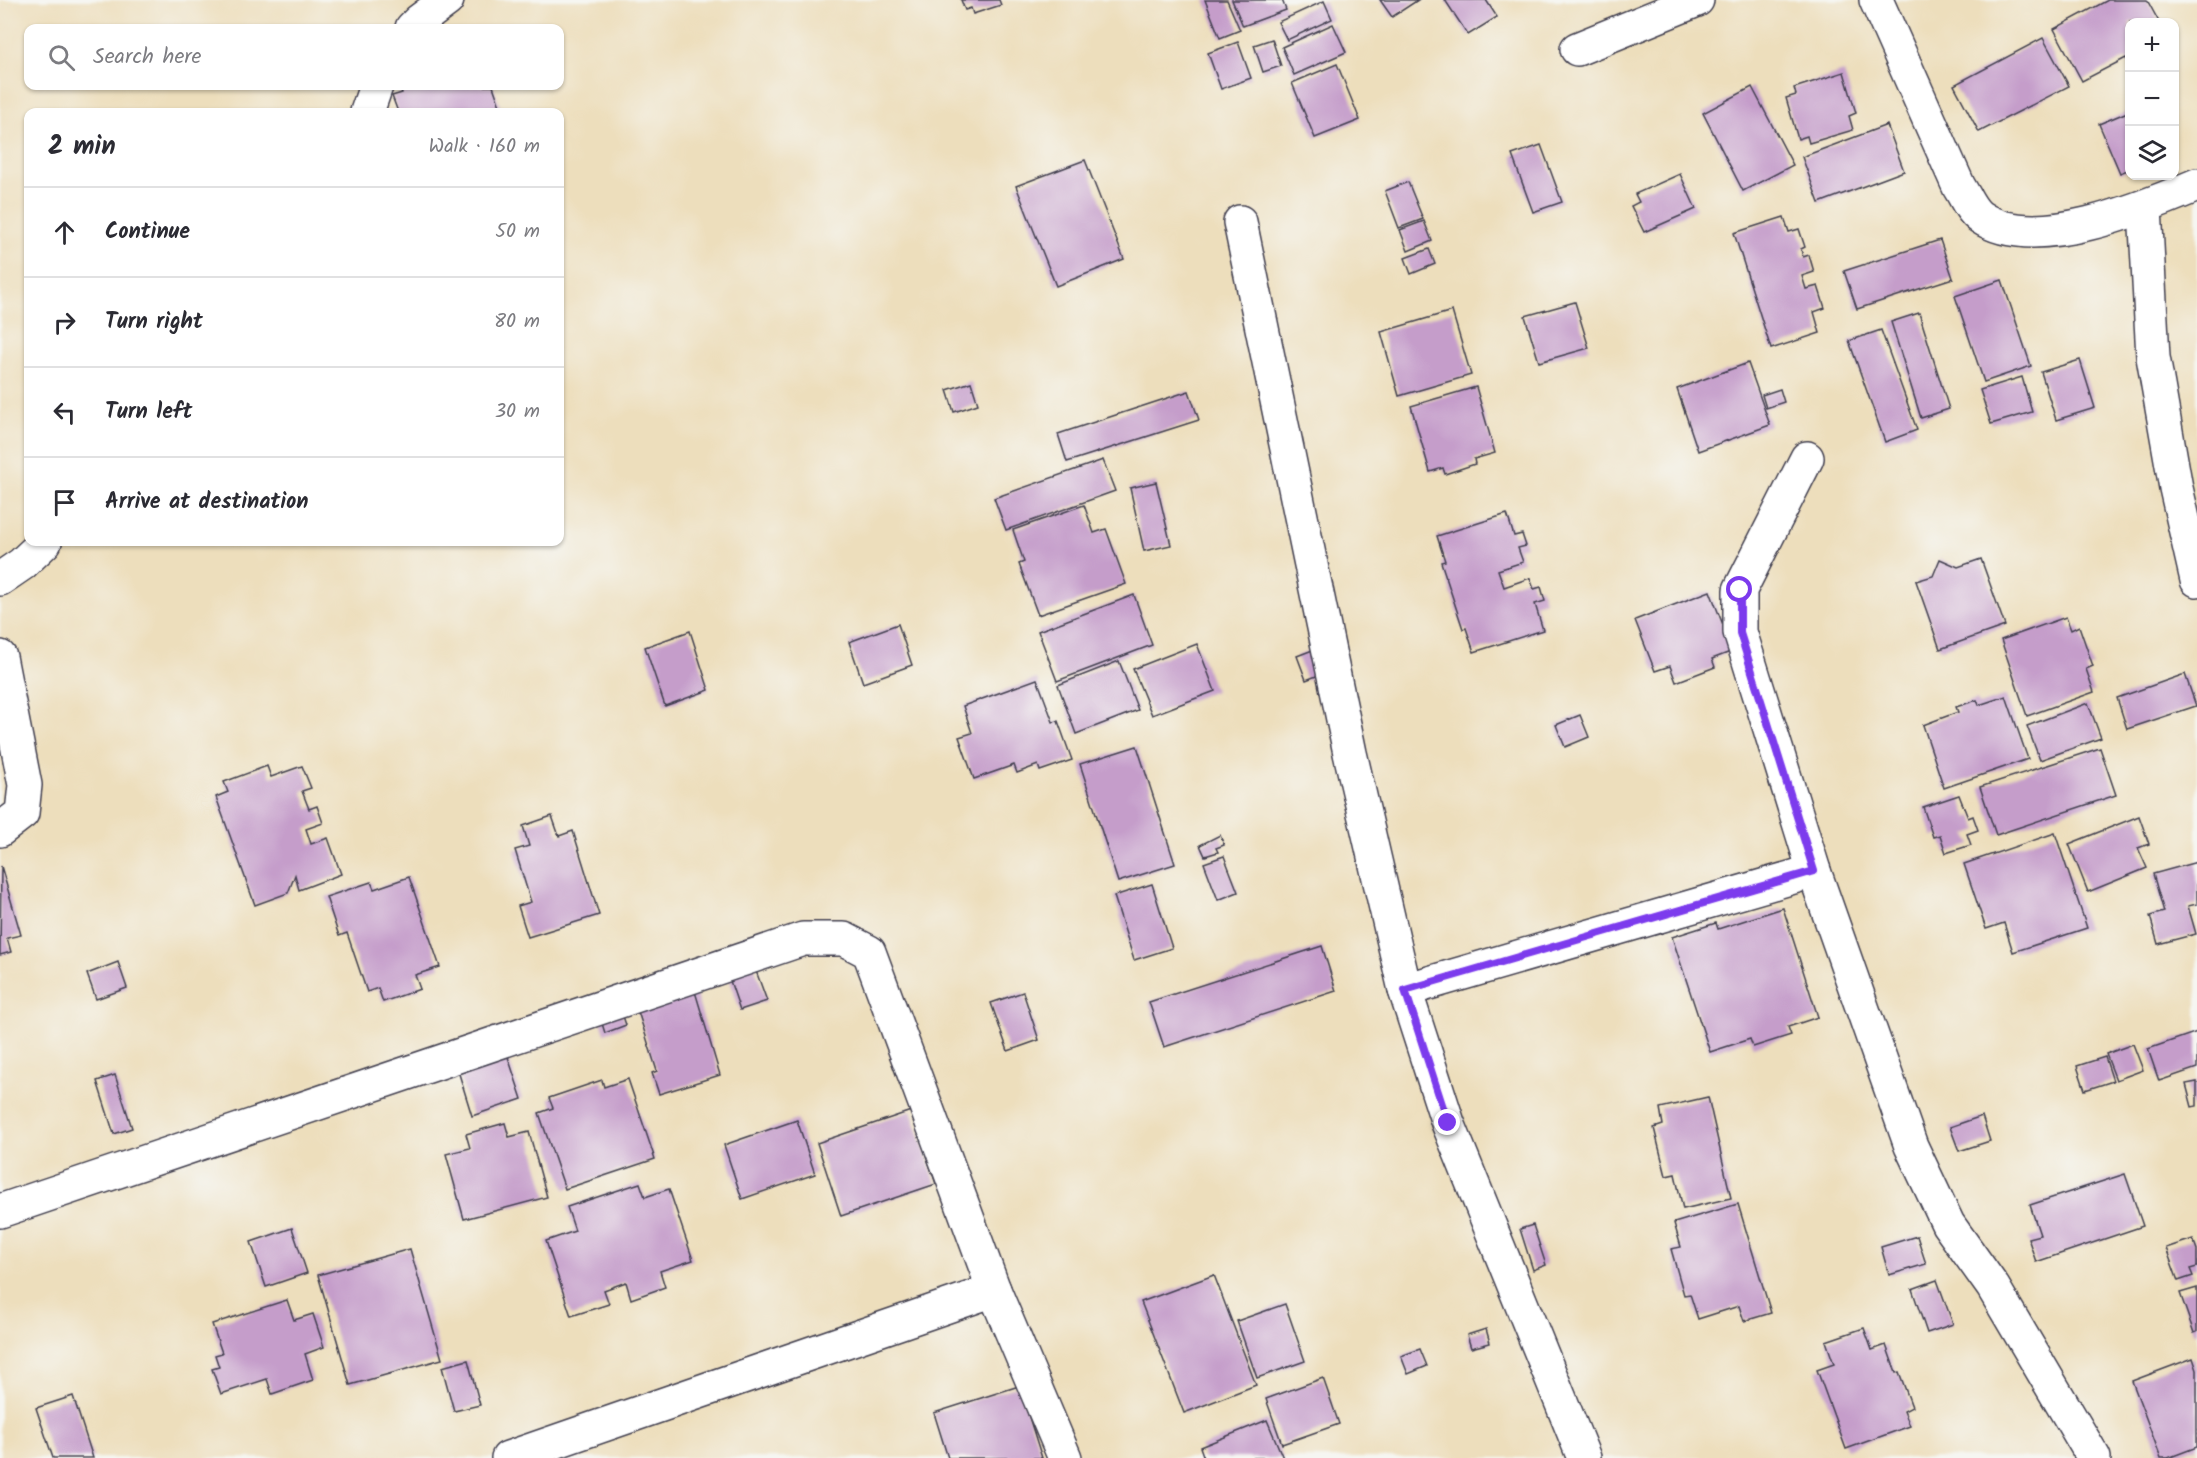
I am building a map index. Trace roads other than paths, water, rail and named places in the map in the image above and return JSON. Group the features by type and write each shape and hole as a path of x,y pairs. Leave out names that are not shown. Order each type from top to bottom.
{"street":[{"path":"416,24 447,0"},
{"path":"1577,49 1697,0"},
{"path":"1876,0 1959,187 1977,216 1995,227 2019,231 2065,228 2145,208 2197,185"},
{"path":"368,108 375,90"},
{"path":"2145,208 2153,357 2176,488 2197,580"},
{"path":"1240,222 1350,753 1405,990 1448,1123 1584,1458"},
{"path":"1807,458 1740,590 1740,633 1814,871 1911,1146 1948,1224 1993,1287 2094,1458"},
{"path":"0,579 22,564 41,546"},
{"path":"0,657 25,785 22,813 0,830"},
{"path":"1405,990 1814,871"},
{"path":"0,1211 803,939 844,939 869,952 994,1290 1065,1458"},
{"path":"508,1458 994,1290"}]}
